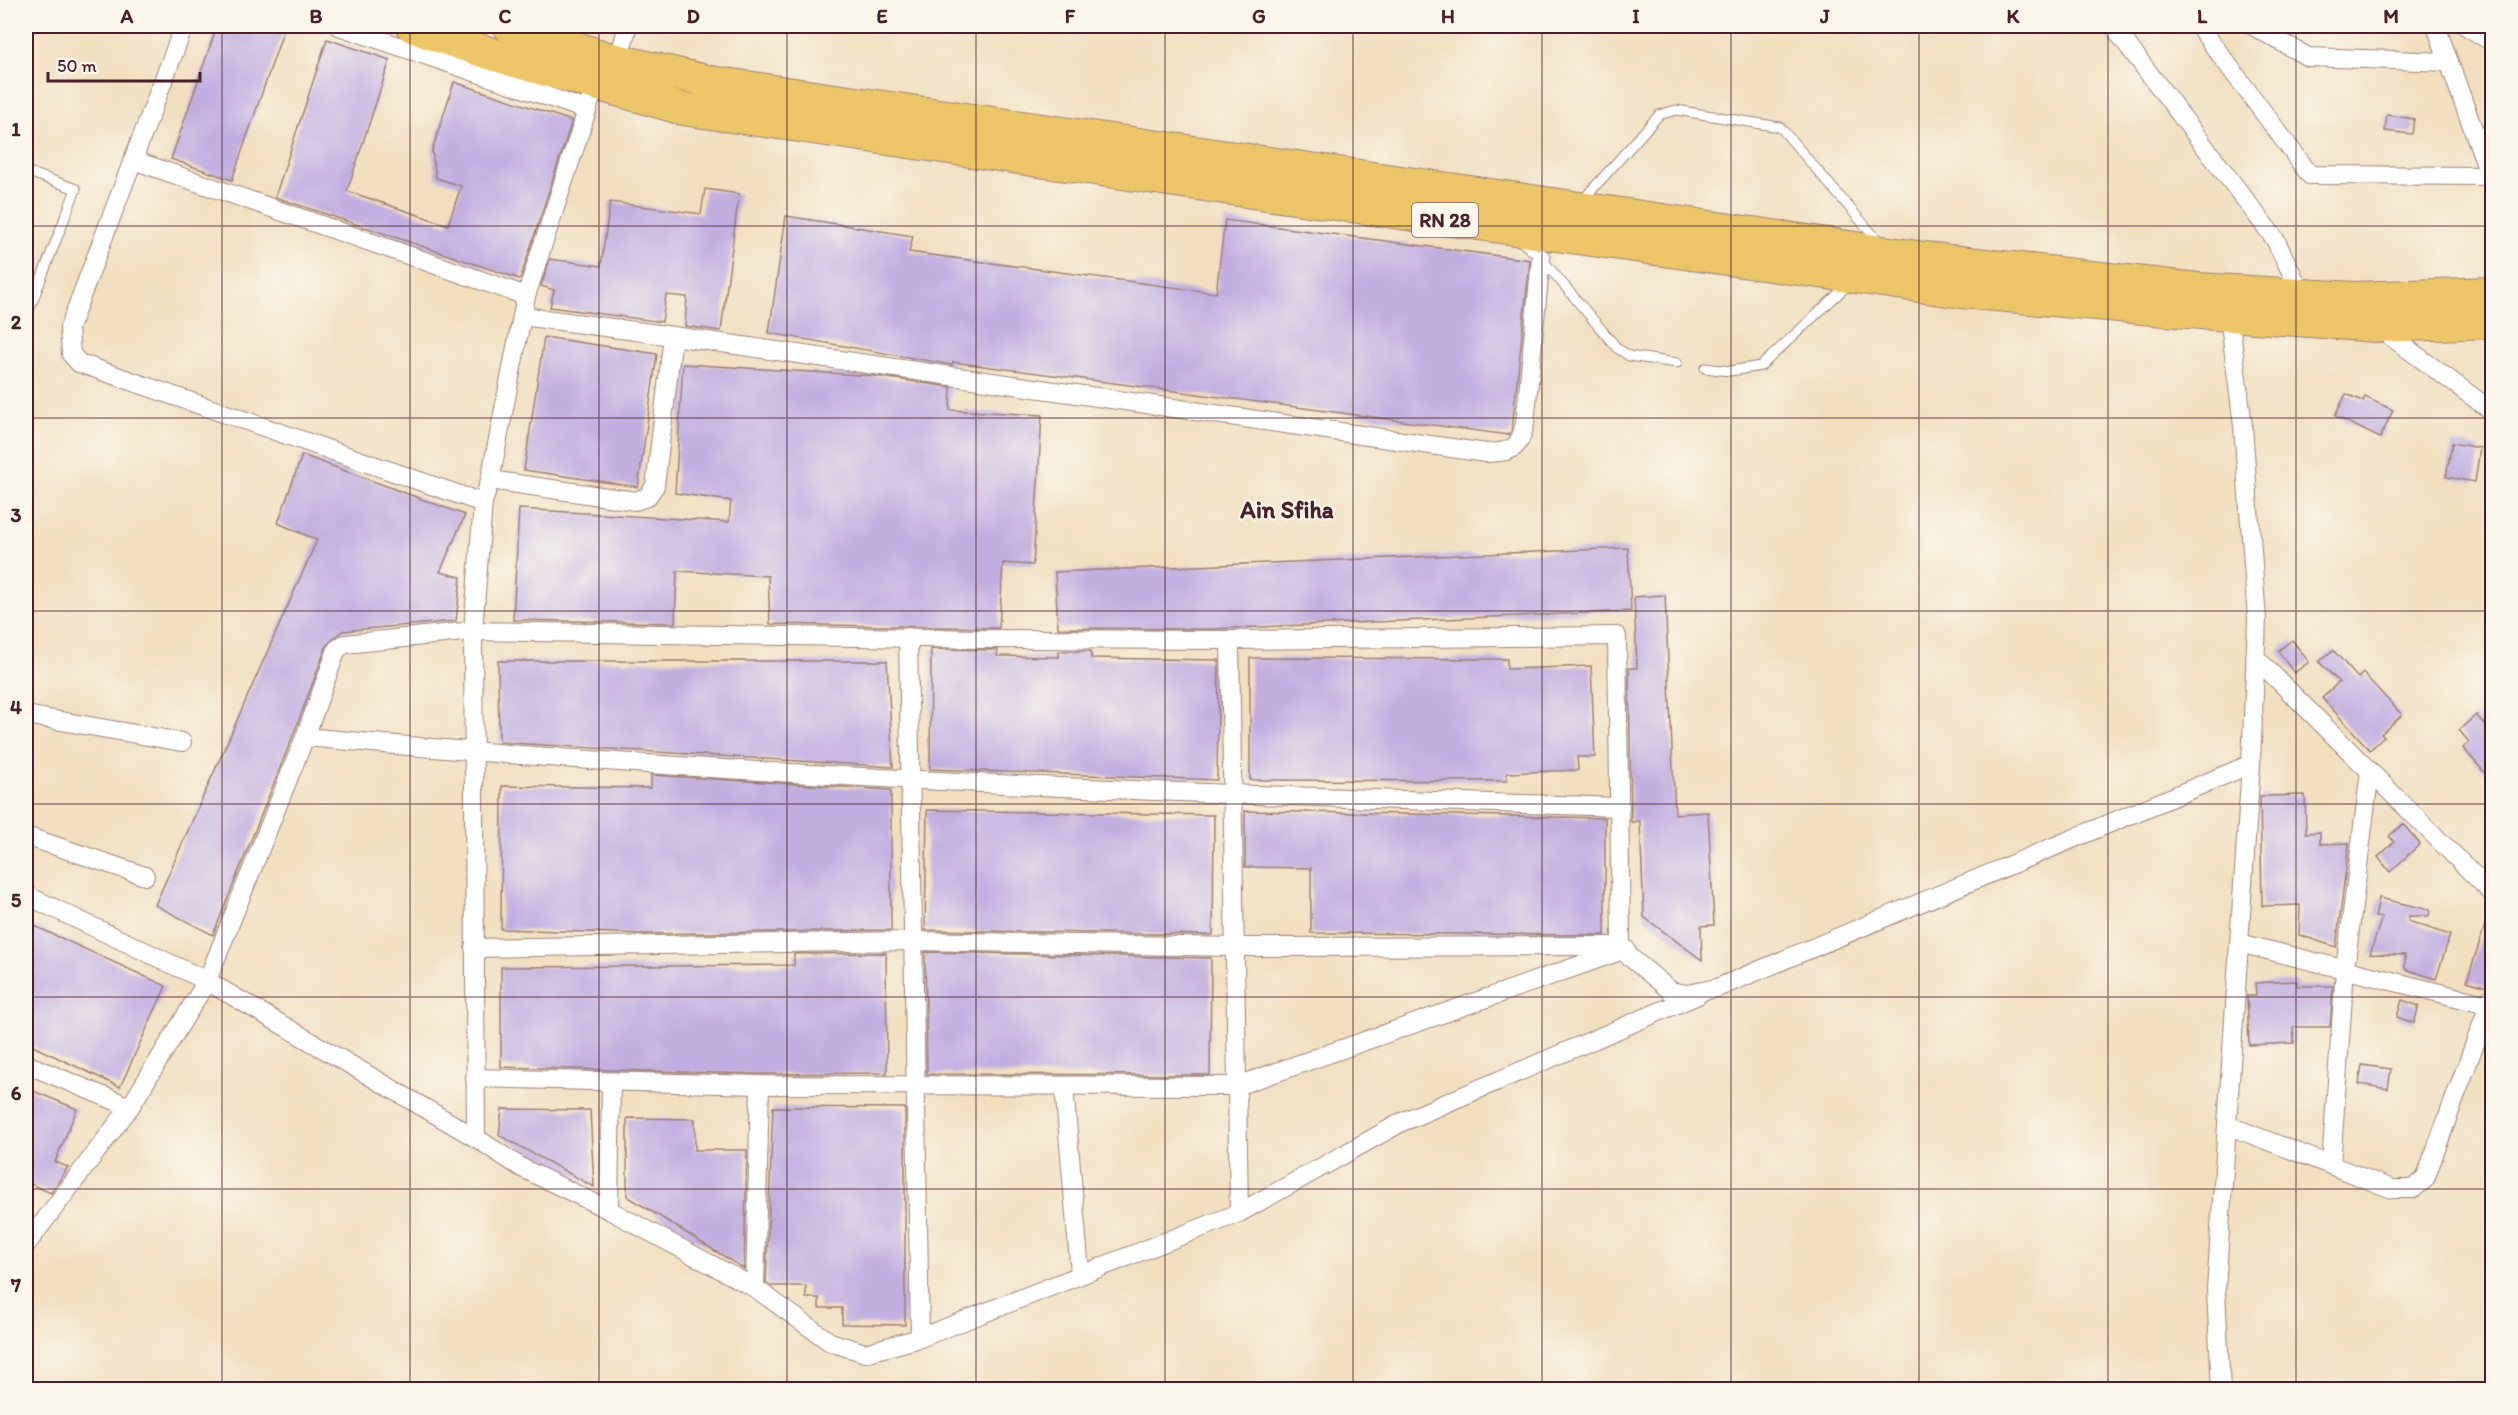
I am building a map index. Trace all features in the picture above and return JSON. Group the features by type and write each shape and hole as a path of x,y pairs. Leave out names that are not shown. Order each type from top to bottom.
{"highway":[{"name":"RN 28","path":"412,26 563,76 591,96 1502,227 1962,292 2229,315 2372,312 2493,322"},
{"name":"RN 28","path":"509,26 618,60 711,82 1889,253 2197,289 2294,294 2372,312 2493,293"}],"street":[{"path":"184,26 69,328 71,354 79,363 483,502"},
{"path":"339,26 591,96 526,296 490,480 483,502 473,631 476,1138"},
{"path":"618,60 628,26"},
{"path":"2113,26 2275,239 2294,278 2294,294"},
{"path":"2199,26 2310,175 2491,176 2436,26"},
{"path":"2253,26 2308,57 2449,62"},
{"path":"2466,26 2493,42"},
{"path":"133,160 526,296"},
{"path":"522,316 1486,453 1513,449 1522,440 1541,258"},
{"path":"2372,312 2493,411"},
{"path":"2221,1389 2216,1290 2251,764 2257,620 2243,426 2229,315"},
{"path":"490,480 635,501 647,497 655,486 673,336"},
{"path":"28,1236 130,1107 207,981 338,649 345,644 473,631 1230,640 1617,636 1624,948 1631,958 1671,991 1687,994 1716,988"},
{"path":"908,637 920,1338"},
{"path":"1230,640 1239,1213"},
{"path":"2255,657 2493,893"},
{"path":"26,715 182,742"},
{"path":"305,737 473,753 911,781 1233,796 1620,807"},
{"path":"26,895 207,981 476,1138 522,1168 609,1210 756,1288 830,1342 865,1353 920,1338 1080,1273 1239,1213 1402,1122 2251,764"},
{"path":"2331,1165 2345,969 2370,771"},
{"path":"26,836 145,876"},
{"path":"474,948 912,941 1235,947 1624,948"},
{"path":"2227,1125 2392,1189 2413,1189 2426,1179 2490,1001 2239,943"},
{"path":"475,1078 760,1085 1237,1086 1624,948"},
{"path":"26,1064 130,1107"},
{"path":"609,1210 611,1083"},
{"path":"756,1288 760,1085"},
{"path":"1064,1086 1080,1273"}],"lane":[{"path":"1576,208 1659,115 1676,110 1780,127 1889,253"},
{"path":"26,171 76,189 26,318"},
{"path":"1502,227 1541,258 1617,348 1629,356 1677,363"},
{"path":"1705,368 1730,370 1761,366 1856,277"}],"building":[{"path":"217,26 273,26 284,29 232,180 171,159"},
{"path":"327,39 390,60 347,191 448,225 461,186 436,178 432,151 454,82 572,121 520,279 275,197"},
{"path":"2387,115 2414,119 2412,134 2385,131"},
{"path":"705,189 739,194 721,331 685,326 687,297 666,295 662,322 550,307 554,290 541,286 550,259 601,266 610,202 701,214"},
{"path":"786,216 913,236 909,252 1216,293 1225,220 1530,260 1512,429 1509,435 953,362 952,365 769,333"},
{"path":"544,337 657,354 638,487 524,470"},
{"path":"683,364 875,376 951,387 950,410 1042,415 1033,565 1003,563 999,628 770,624 768,576 677,571 675,623 513,620 519,509 729,522 731,501 675,493"},
{"path":"2346,394 2363,401 2365,397 2393,410 2380,438 2335,416"},
{"path":"2452,443 2480,448 2475,482 2446,477"},
{"path":"302,455 465,515 440,572 461,577 456,621 342,631 327,645 213,935 155,905 317,540 278,523"},
{"path":"1628,548 1631,611 1213,629 1058,628 1055,572"},
{"path":"1665,595 1675,814 1708,812 1714,925 1701,926 1702,960 1644,917 1640,821 1631,822 1629,668 1637,668 1634,597"},
{"path":"2292,640 2309,662 2294,673 2278,651"},
{"path":"931,649 998,650 997,656 1059,657 1059,651 1091,651 1091,658 1219,660 1217,780 930,769"},
{"path":"2333,650 2358,678 2363,673 2402,715 2381,734 2384,737 2370,750 2322,698 2339,682 2319,662"},
{"path":"1250,658 1507,659 1507,669 1591,666 1595,757 1577,757 1578,770 1507,773 1507,781 1250,780"},
{"path":"498,661 887,661 893,767 499,742"},
{"path":"2476,715 2493,734 2493,782 2463,748 2469,742 2459,730"},
{"path":"651,775 891,790 891,930 645,934 501,929 502,786 651,788"},
{"path":"2305,795 2306,833 2320,832 2320,844 2349,843 2336,947 2299,935 2300,905 2262,906 2260,796"},
{"path":"927,810 1214,815 1213,935 925,930"},
{"path":"1245,811 1605,818 1605,935 1311,933 1311,868 1245,867"},
{"path":"2403,824 2420,844 2390,872 2378,857 2394,842 2389,836"},
{"path":"2379,898 2430,910 2429,916 2409,916 2408,921 2450,935 2436,979 2405,969 2405,955 2370,954 2382,917 2375,917"},
{"path":"2489,913 2493,914 2493,986 2487,987 2467,981"},
{"path":"26,922 166,986 120,1087 26,1043"},
{"path":"925,952 1211,958 1210,1075 927,1074"},
{"path":"886,953 887,1073 758,1074 501,1067 501,967 794,965 794,954"},
{"path":"2297,981 2297,986 2333,986 2330,1027 2293,1027 2294,1043 2249,1045 2247,996 2256,996 2255,983"},
{"path":"2402,1000 2419,1006 2414,1023 2397,1017"},
{"path":"2362,1065 2391,1069 2388,1089 2359,1084"},
{"path":"26,1088 77,1109 55,1162 68,1167 51,1193 26,1182"},
{"path":"773,1107 905,1108 905,1325 842,1324 842,1308 819,1308 819,1298 806,1298 806,1286 771,1286 766,1282"},
{"path":"502,1109 590,1110 594,1187 499,1135"},
{"path":"627,1118 695,1119 695,1150 747,1150 744,1269 627,1196"}],"district":[{"name":"Ain Sfiha","path":"1287,510"}]}
